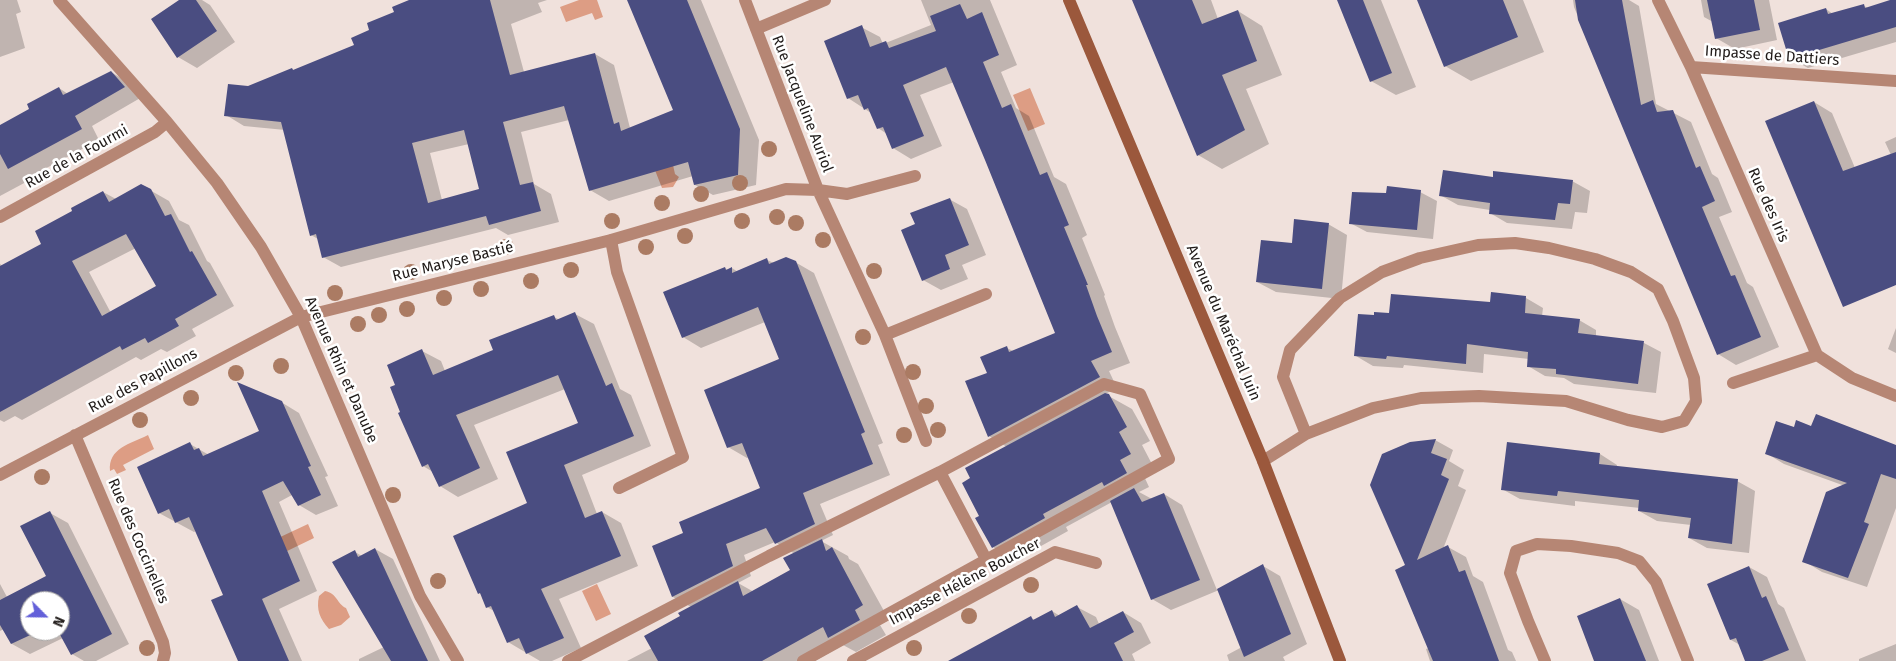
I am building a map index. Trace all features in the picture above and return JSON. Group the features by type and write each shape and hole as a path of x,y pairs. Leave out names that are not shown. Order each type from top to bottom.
{"main road":[{"name":"Avenue du Maréchal Juin","path":"1069,0 1263,461 1340,661"}],"street":[{"name":"Avenue Rhin et Danube","path":"60,0 168,122 217,183 261,247 301,316 420,596 458,661"},
{"name":"Rue Jacqueline Auriol","path":"745,0 818,190 884,334 926,441"},
{"name":"Rue Jacqueline Auriol","path":"756,29 825,0"},
{"name":"Impasse de Dattiers","path":"1658,0 1691,67 1896,81"},
{"name":"Rue des Iris","path":"1691,67 1817,355"},
{"name":"Rue de la Fourmi","path":"0,217 155,132 168,122"},
{"name":"Rue Jacqueline Auriol","path":"818,190 847,194 915,176"},
{"name":"Rue Maryse Bastié","path":"301,316 611,240 786,189 818,190"},
{"path":"611,240 617,272 683,457 619,488"},
{"path":"1263,461 1306,434 1373,408 1421,398 1479,396 1566,401 1628,420 1662,427 1684,421 1696,401 1694,378 1673,321 1658,289 1631,272 1595,259 1549,248 1515,243 1478,245 1420,258 1382,272 1340,298 1290,350 1283,377 1306,434"},
{"path":"884,334 986,294"},
{"name":"Rue des Papillons","path":"0,475 301,316"},
{"path":"1733,383 1817,355 1852,378 1896,396"},
{"path":"568,661 769,556 940,472 1104,384 1140,394 1169,459 803,661"},
{"name":"Rue des Coccinelles","path":"75,435 163,642 165,653 163,661"},
{"path":"940,472 986,561"},
{"path":"1545,661 1510,573 1516,551 1537,544 1618,552 1639,561 1656,582 1688,661"},
{"name":"Impasse Hélène Boucher","path":"853,661 1055,552 1096,563"}],"shaded area":[{"path":"579,0 597,0 603,17 595,20 592,13 566,22 560,7"},
{"path":"1030,88 1045,124 1028,131 1013,95"},
{"path":"649,155 673,165 675,174 679,177 673,187 662,188"},
{"path":"148,435 154,449 123,465 126,470 117,474 114,469 110,471 110,463 116,452"},
{"path":"308,524 314,538 283,553 276,539"},
{"path":"597,584 611,614 596,621 582,591"},
{"path":"325,591 335,596 346,608 350,617 341,625 329,629 323,622 318,610 319,596"}],"building":[{"path":"179,0 196,0 217,31 177,58 151,19"},
{"path":"409,0 490,0 510,75 595,53 614,124 619,122 621,131 673,110 627,0 687,0 740,129 738,175 694,185 688,162 589,191 564,106 503,122 520,185 533,182 541,211 489,225 486,216 322,258 316,234 310,236 281,122 224,116 228,84 248,86 354,45 351,38 369,30 367,23 394,12 392,7","holes":["464,130 479,189 428,203 412,143"]},
{"path":"1132,0 1192,0 1202,24 1238,10 1257,61 1222,75 1245,130 1197,156"},
{"path":"1337,0 1363,0 1392,73 1370,82"},
{"path":"1417,0 1503,0 1518,37 1444,67"},
{"path":"1575,0 1622,0 1641,105 1653,100 1657,112 1673,110 1696,168 1700,166 1715,201 1702,207 1731,276 1735,275 1761,337 1717,355 1578,20"},
{"path":"1707,0 1754,0 1760,30 1715,39"},
{"path":"1896,0 1896,27 1789,59 1778,23 1826,8 1828,14 1864,4 1865,8"},
{"path":"960,4 967,19 982,12 999,55 983,62 1002,108 1011,104 1040,175 1047,172 1069,225 1064,227 1088,285 1086,285 1112,352 1091,361 1100,377 988,437 965,381 987,373 980,357 1007,346 1009,352 1055,333 985,160 946,67 903,85 924,136 892,149 883,127 877,129 868,108 864,110 858,95 847,99 824,41 862,25 870,47 886,41 889,48 936,31 930,16"},
{"path":"111,71 125,87 75,116 82,129 8,169 0,154 0,125 29,109 27,104 59,87 63,95"},
{"path":"1814,101 1843,171 1896,152 1896,285 1843,307 1765,121"},
{"path":"1443,170 1493,177 1493,171 1573,180 1570,204 1558,203 1555,220 1489,214 1490,203 1439,196"},
{"path":"141,184 151,189 165,216 171,214 190,252 192,251 217,295 175,319 179,326 148,343 145,338 122,350 120,346 0,412 0,266 41,244 35,231 72,211 71,208 103,191 109,202","holes":["126,234 156,286 102,316 72,261"]},
{"path":"1387,186 1421,190 1417,230 1349,224 1352,192 1386,193"},
{"path":"950,198 969,245 945,255 950,269 922,281 901,230 915,224 910,213"},
{"path":"1294,219 1329,223 1322,289 1256,282 1261,240 1292,243"},
{"path":"786,257 796,261 865,432 861,434 873,464 803,493 815,524 775,544 766,528 726,544 733,566 672,597 652,546 683,533 679,522 760,488 742,443 727,448 704,390 779,359 758,307 682,338 663,292 725,267 726,270 732,267 732,273 767,258 769,264"},
{"path":"1491,292 1526,296 1525,313 1580,319 1578,333 1644,341 1638,384 1556,374 1556,369 1527,367 1528,352 1467,344 1466,364 1387,356 1386,359 1354,356 1358,314 1374,315 1374,312 1389,313 1391,294 1490,302"},
{"path":"575,312 606,386 612,383 634,436 564,465 585,518 602,511 621,556 541,589 564,638 526,654 519,638 507,643 491,606 486,608 480,593 478,594 453,536 527,503 506,452 578,423 558,375 456,415 480,468 439,487 428,464 422,467 398,413 400,412 390,387 395,385 387,365 422,349 433,375 493,350 489,340 554,315 556,320"},
{"path":"237,382 282,401 311,466 308,467 321,495 298,506 283,481 262,491 300,581 262,599 289,661 238,661 211,600 223,595 189,517 175,523 169,509 158,514 137,467 190,442 194,450 199,448 203,456 259,431"},
{"path":"1105,393 1109,394 1127,427 1119,432 1131,454 1120,460 1127,473 1104,486 1102,482 1043,514 1045,518 992,548 975,518 979,516 962,483 970,478 965,468"},
{"path":"1816,414 1896,445 1896,479 1881,474 1864,522 1869,524 1848,578 1802,562 1826,492 1847,483 1765,454 1776,421 1794,427 1796,420 1811,426"},
{"path":"1436,439 1431,453 1447,459 1441,475 1449,479 1417,560 1448,545 1459,572 1465,570 1499,661 1433,661 1395,570 1405,565 1370,485 1382,454 1410,442"},
{"path":"1507,442 1600,453 1599,464 1738,479 1732,544 1688,538 1691,518 1638,511 1639,500 1558,491 1557,496 1501,490"},
{"path":"1134,488 1142,502 1164,493 1200,580 1151,600 1110,501"},
{"path":"50,511 112,634 71,655 63,641 70,641 70,591 20,591 20,640 11,644 0,625 0,600 46,576 20,526"},
{"path":"822,539 826,551 832,547 863,605 855,610 860,620 828,638 823,627 762,661 658,661 644,636 680,616 678,613 738,581 743,596 790,570 783,558"},
{"path":"375,548 428,661 391,661 332,562 355,550 358,557"},
{"path":"1263,564 1291,634 1244,657 1217,589"},
{"path":"1749,566 1762,598 1766,596 1789,650 1762,661 1745,661 1736,638 1730,640 1707,584"},
{"path":"1620,598 1646,661 1594,661 1577,616"},
{"path":"1077,605 1090,628 1123,611 1134,632 1114,643 1123,661 948,661 1031,616 1033,620 1052,610 1055,617"}]}
